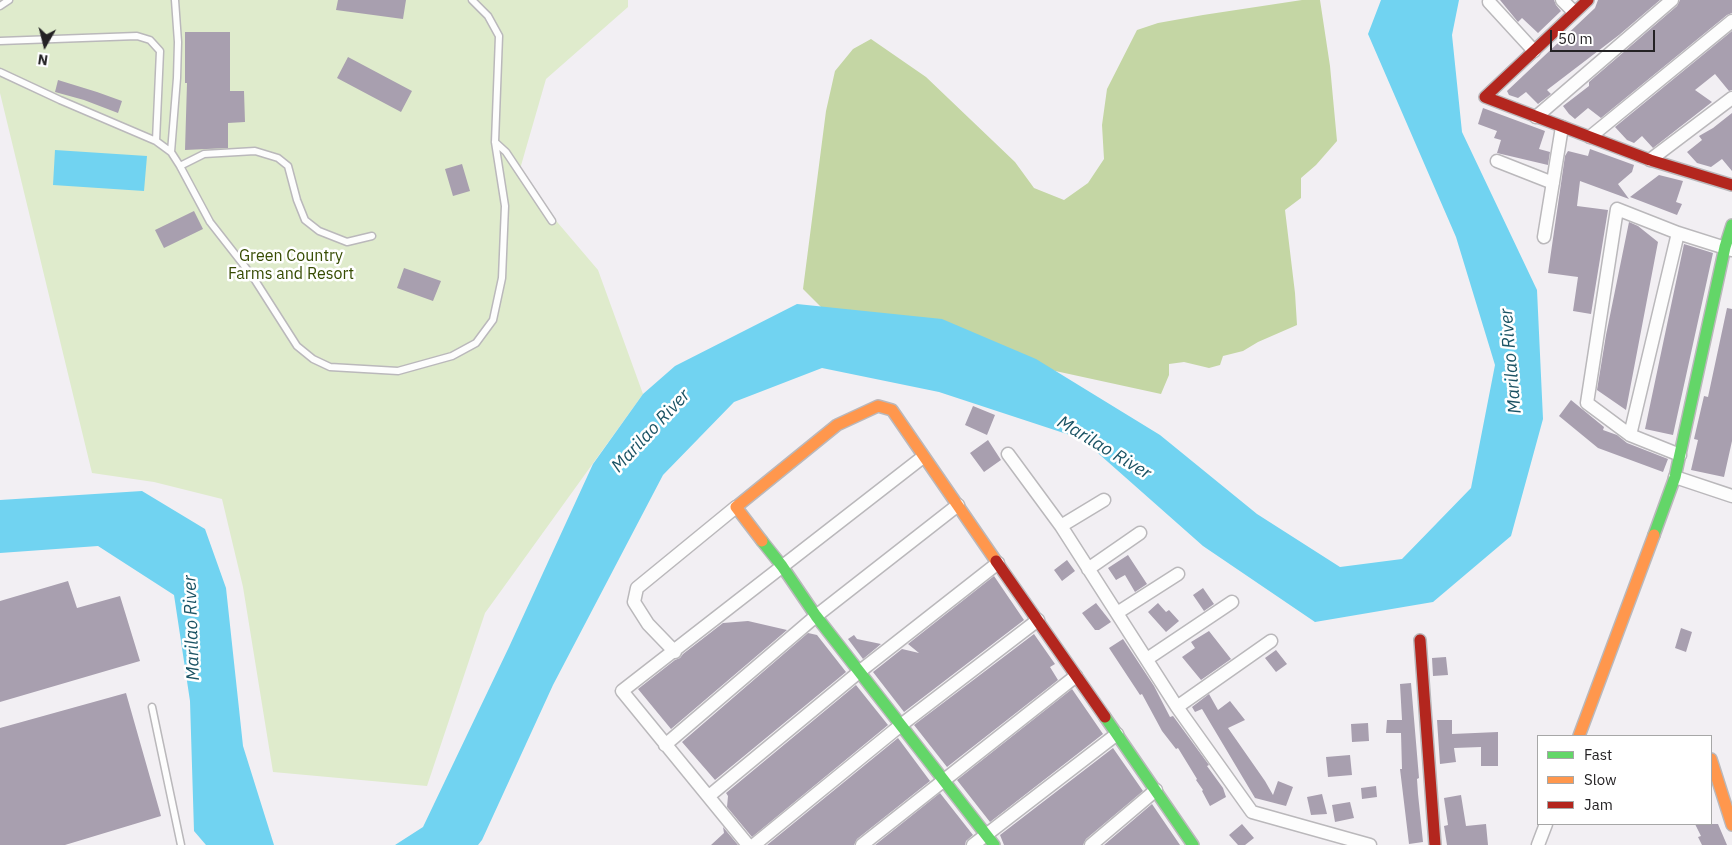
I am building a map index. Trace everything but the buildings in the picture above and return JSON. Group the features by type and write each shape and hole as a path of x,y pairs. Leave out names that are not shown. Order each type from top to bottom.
{"street":[{"path":"1562,0 1574,12"},
{"path":"1588,0 1485,97 1650,160 1732,185"},
{"path":"1536,117 1672,0"},
{"path":"1489,2 1534,51"},
{"path":"1590,137 1732,21"},
{"path":"1650,160 1732,98"},
{"path":"1544,237 1562,127"},
{"path":"1497,161 1553,183"},
{"path":"1680,455 1630,434 1588,403 1618,209 1678,233 1729,249"},
{"path":"1579,735 1675,477 1729,249 1732,225"},
{"path":"1630,434 1678,233"},
{"path":"675,652 648,624 634,602 637,588 837,425 878,406 892,410 1193,845"},
{"path":"1008,454 1061,526 1177,707 1252,812 1370,845"},
{"path":"748,845 622,691 675,652 923,457"},
{"path":"1675,477 1732,496"},
{"path":"1061,526 1104,500"},
{"path":"665,745 816,616 958,504"},
{"path":"736,507 782,566 816,616 990,840"},
{"path":"1088,569 1140,533"},
{"path":"709,796 860,672 998,563"},
{"path":"1118,613 1178,574"},
{"path":"1147,659 1232,602"},
{"path":"754,845 901,725 1038,620"},
{"path":"1420,640 1435,845"},
{"path":"1177,707 1271,641"},
{"path":"862,845 1076,676"},
{"path":"973,845 990,840 1117,734"},
{"path":"1712,762 1732,825"},
{"path":"1090,845 1156,790"},
{"path":"1538,845 1546,825"}],"lane":[{"path":"0,6 10,0"},
{"path":"171,152 178,42 175,0"},
{"path":"0,72 156,141 171,152 210,222 253,277 298,346 313,359 330,367 398,371 452,356 476,343 493,320 502,278 505,206 495,142 500,36 488,16 472,0"},
{"path":"0,41 137,36 150,40 160,51 156,141"},
{"path":"495,142 506,152 552,221"},
{"path":"180,166 204,154 255,151 278,158 288,166 297,200 305,220 319,231 347,242 372,236"},
{"path":"152,707 182,845"}],"green space":[{"name":"Green Country Farms and Resort","path":"0,0 628,0 628,7 546,79 518,176 598,270 643,394 485,613 427,786 273,772 243,587 222,499 154,482 92,473 0,93"},
{"path":"1302,0 1320,0 1330,66 1337,141 1316,165 1301,178 1301,198 1285,210 1297,325 1258,342 1243,351 1223,356 1220,365 1209,368 1184,362 1169,364 1169,375 1161,394 1014,362 833,319 803,289 826,111 835,71 853,49 871,39 926,77 1015,162 1034,188 1064,200 1088,183 1104,159 1102,125 1107,89 1137,30 1158,23"}],"water":[{"name":"Marilao River","path":"1381,0 1459,0 1452,35 1462,132 1537,290 1543,419 1511,536 1433,602 1315,622 1203,546 1082,439 939,392 822,368 734,402 663,475 553,685 478,845 395,845 423,827 509,647 593,464 643,394 675,366 797,304 942,319 1036,359 1160,435 1257,514 1340,567 1402,559 1471,488 1495,365 1456,237 1368,34"},
{"path":"55,150 147,156 144,191 53,185"},
{"name":"Marilao River","path":"142,491 205,529 226,588 243,746 274,845 206,845 194,831 190,701 174,595 98,546 0,553 0,500"}],"traffic: fast":[{"path":"1654,535 1675,477 1725,247 1732,225"},
{"path":"762,541 782,566 816,616 994,845"},
{"path":"1105,717 1193,845"}],"traffic: slow":[{"path":"762,541 736,507 837,425 878,406 892,410 996,561"},
{"path":"1579,735 1654,535"},
{"path":"1712,762 1732,825"}],"traffic: jam":[{"path":"1588,0 1485,97 1650,160 1732,185"},
{"path":"996,561 1105,717"},
{"path":"1420,640 1435,845"}]}
